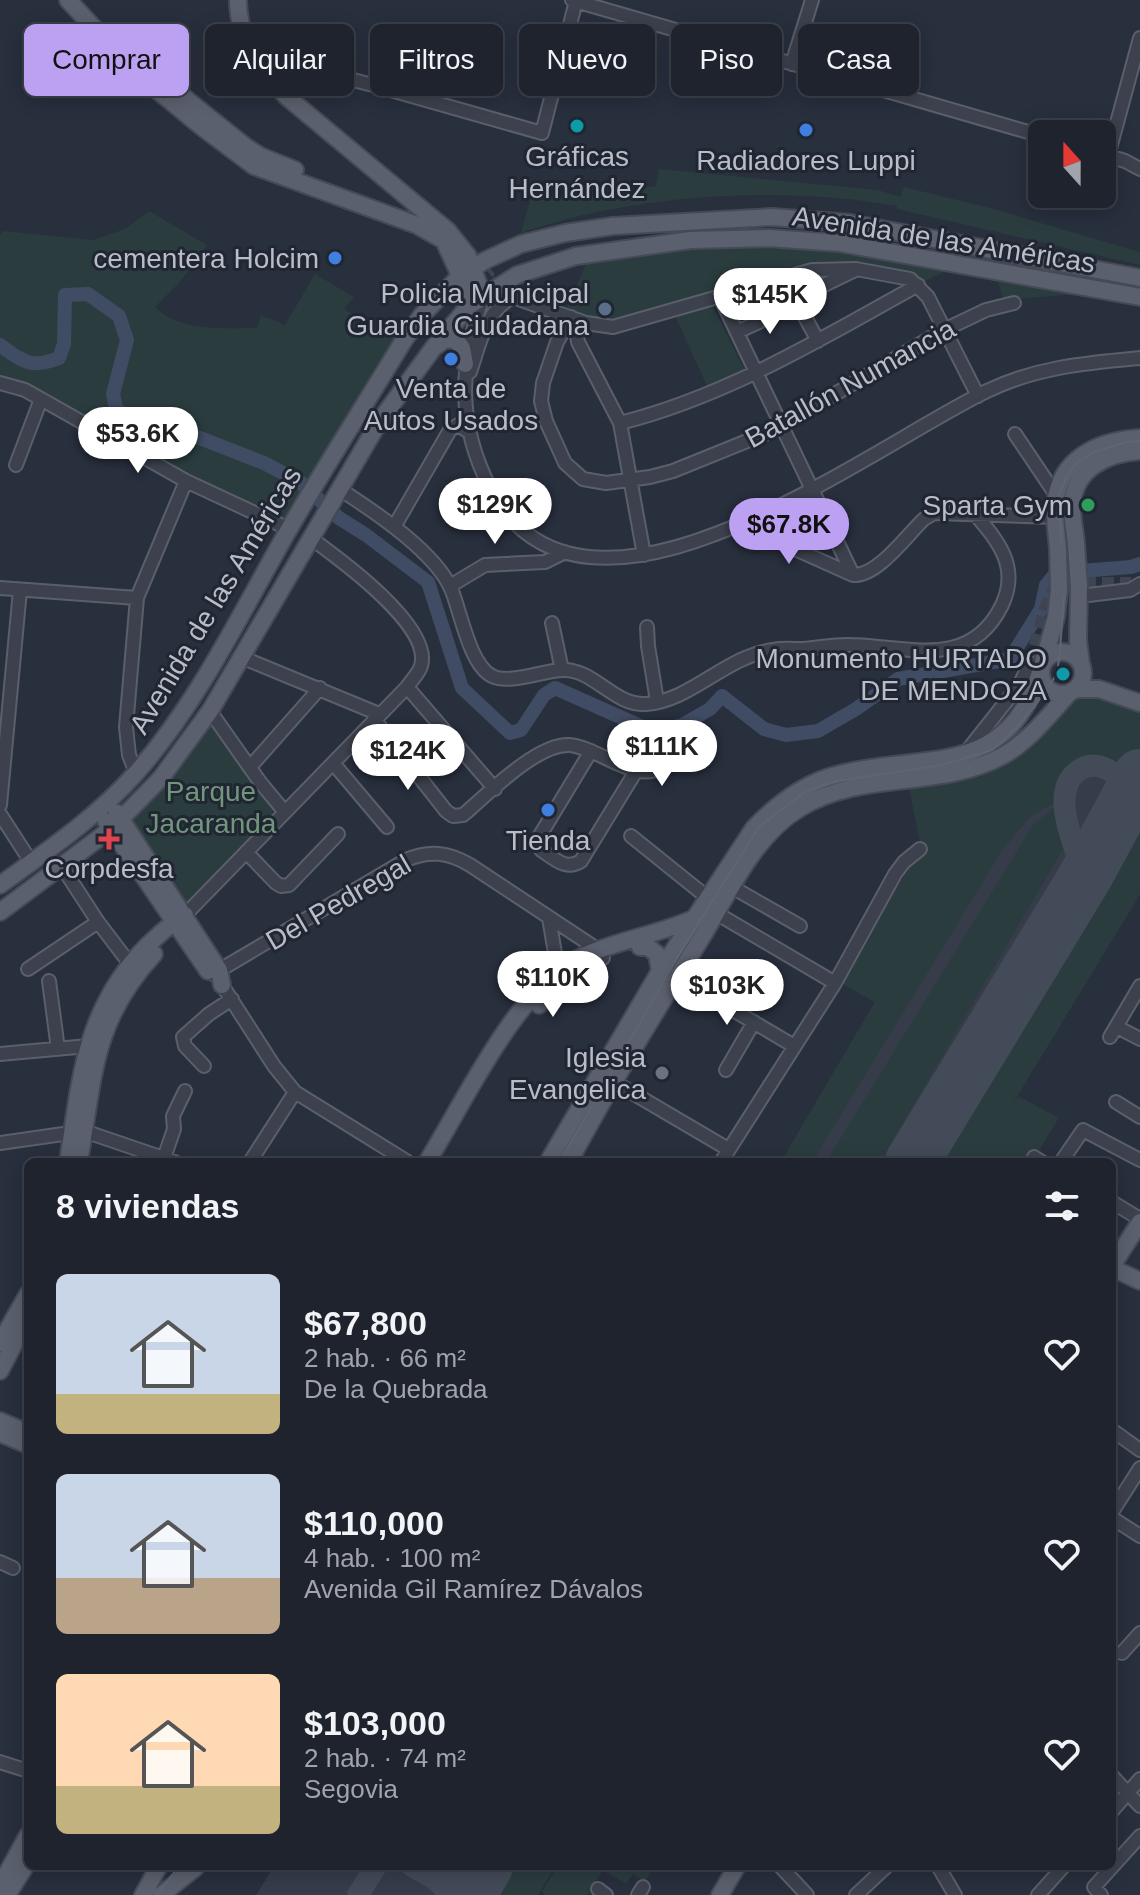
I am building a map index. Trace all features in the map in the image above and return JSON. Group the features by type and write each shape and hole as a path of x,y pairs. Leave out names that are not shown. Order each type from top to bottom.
{"main road":[{"path":"68,0 134,71 254,166 417,225 486,271 483,296"},
{"path":"83,0 140,62 260,156 433,219"},
{"path":"238,0 241,24"},
{"path":"286,96 433,219 452,246 459,277 453,303"},
{"name":"Avenida de las Américas","path":"486,271 516,246 565,233 613,226 772,217 850,223 1140,278"},
{"name":"Avenida de las Américas","path":"486,271 552,244 592,235 695,222"},
{"name":"Avenida de las Américas","path":"0,912 116,824 161,778 210,711 379,422 434,347 453,303 459,277 599,245 769,238 839,243 1140,297"},
{"name":"Avenida de las Américas","path":"0,885 103,806 136,773 181,715 289,529 422,315 483,296 528,271 576,256 691,240"},
{"path":"452,246 486,250 516,246"},
{"path":"452,246 448,279 453,303"},
{"name":"Avenida de las Américas","path":"340,491 350,464 453,303"},
{"path":"434,347 444,340 455,339 462,348 465,364"},
{"path":"571,1158 677,977 754,828 802,788 844,773 963,756 985,745 1016,720 1031,698 1038,665 1054,628 1059,590 1056,495 1063,476 1075,460 1093,448 1140,438"},
{"path":"550,1158 660,971 686,933 732,887 766,835 800,807 851,787 949,773 984,764 1018,745 1081,682 1079,592 1072,506 1077,486 1098,461 1110,455 1140,451"},
{"path":"1038,665 1050,654 1062,651 1073,654 1109,691"},
{"path":"1038,665 1043,683 1050,691 1060,694 1092,688 1140,703"},
{"path":"103,806 217,977"},
{"path":"442,1158 508,1029 549,978 569,963 707,914"},
{"path":"79,1158 78,1132 88,1046 108,996 130,964 179,921"},
{"path":"69,1158 112,1013 139,970 179,921"},
{"path":"430,1158 471,1096 548,995 600,954 640,947 686,933"},
{"path":"640,947 648,947 657,954 660,971"},
{"path":"1116,1260 1140,1220"},
{"path":"1116,1269 1140,1281"},
{"path":"0,1343 17,1315"},
{"path":"0,1371 17,1315"},
{"path":"0,1421 24,1431"},
{"path":"0,1433 24,1443"},
{"path":"0,1886 24,1842"},
{"path":"7,1895 24,1868"},
{"path":"143,1895 157,1870"},
{"path":"161,1895 193,1870"},
{"path":"720,1895 735,1870"}],"street":[{"path":"792,64 812,0"},
{"path":"354,80 542,133 574,1 1028,132"},
{"path":"1115,120 1140,38"},
{"path":"1116,159 1140,169"},
{"path":"795,299 856,269"},
{"path":"464,390 491,314 500,304 513,297 573,318 613,327 812,270 856,269 910,279 918,285 928,297 978,396"},
{"path":"620,423 674,408 757,373 918,285"},
{"path":"737,332 763,317 759,303 788,291 818,341"},
{"path":"483,296 465,364 464,390 469,432 486,480 509,518 537,541 565,552 613,558 682,546 739,524 813,491 978,396 1026,375 1049,368 1140,358"},
{"path":"720,297 853,575"},
{"path":"453,303 472,330"},
{"name":"Batallón Numancia","path":"573,318 557,342 543,383 541,401 557,449 574,473 597,483 673,471 782,426 944,330 986,310 1014,303"},
{"path":"573,318 578,342 620,423 644,555"},
{"path":"0,383 25,390 186,481 289,529"},
{"path":"16,465 41,399"},
{"path":"394,527 450,430 458,425 469,432"},
{"path":"1015,434 1056,495"},
{"path":"136,773 129,755 126,727 137,598 186,481"},
{"path":"340,491 394,527 423,553 450,586 479,667 493,677 506,680 562,670 583,674 627,700 644,704 695,686 725,666 772,650 849,645 934,651 962,645 995,619 1005,598 1008,575 1006,554 975,514"},
{"path":"739,524 853,575 868,573 875,568 909,533 934,513 1056,517"},
{"path":"992,534 993,519 1002,515"},
{"path":"179,921 407,687 421,667 415,633 383,598 312,539"},
{"path":"450,586 485,565 545,562 565,552"},
{"path":"1079,592 1130,590 1137,584"},
{"path":"0,588 137,598"},
{"path":"0,805 20,590"},
{"path":"552,623 562,670"},
{"path":"647,627 657,701"},
{"path":"241,657 320,688 376,716 446,811 453,816 463,815 538,754 554,746 572,745 636,771 655,772 670,759"},
{"path":"407,687 495,789"},
{"path":"250,767 320,688"},
{"path":"210,711 284,811"},
{"path":"591,751 539,837 541,850 562,864 575,865 581,861 636,771"},
{"path":"333,763 387,827"},
{"path":"0,814 31,862"},
{"path":"246,852 276,883 289,885 338,834"},
{"path":"631,836 707,914 835,983"},
{"path":"723,1158 835,983 895,874 920,849"},
{"name":"Del Pedregal","path":"217,977 406,860 425,853 458,858 600,954"},
{"path":"61,865 130,964"},
{"path":"732,887 800,926"},
{"path":"549,918 556,959 549,978"},
{"path":"28,969 98,922"},
{"path":"217,977 274,1066 295,1092 402,1158"},
{"path":"677,977 794,1046"},
{"path":"49,981 58,1049"},
{"path":"1140,986 1113,1032 1140,1039"},
{"path":"204,1066 185,1046 183,1037 232,999"},
{"path":"726,1070 754,1022"},
{"path":"0,1054 88,1046"},
{"path":"614,1082 728,1149"},
{"path":"169,1158 175,1128 173,1116 185,1091"},
{"path":"254,1158 295,1092"},
{"path":"1116,1102 1140,1117"},
{"path":"1064,1158 1083,1130 1140,1160"},
{"path":"0,1143 78,1132 162,1158"},
{"path":"1116,1205 1140,1220"},
{"path":"1116,1433 1140,1450"},
{"path":"1116,1508 1140,1468"},
{"path":"1116,1518 1140,1536"},
{"path":"0,1562 13,1568"},
{"path":"1122,1653 1140,1633"},
{"path":"0,1762 24,1770"},
{"path":"1116,1806 1140,1779"},
{"path":"1116,1780 1140,1806"},
{"path":"1116,1863 1140,1836"},
{"path":"784,1870 807,1895"},
{"path":"856,1895 872,1870"},
{"path":"940,1870 948,1892"},
{"path":"1038,1895 1060,1870"},
{"path":"1101,1895 1094,1887 1109,1870"}],"shaded area":[{"path":"1140,715 1140,894 979,1158 783,1158 875,1002 838,981 922,850 910,792"},
{"path":"272,1870 553,1870 538,1895 256,1895"}],"green space":[{"path":"659,169 878,190 900,197 904,187 990,208 1140,252 1140,265 897,209 897,206 805,196 708,197 659,202 611,209 521,233 531,197 606,195 656,186"},
{"path":"149,211 207,245 180,282 155,307 165,315 203,327 257,328 261,315 285,325 315,274 354,297 344,309 395,338 284,520 196,484 0,380 0,234 4,231 93,240 125,229"},
{"path":"769,241 954,267 921,283 883,267 809,262 615,321 567,308 586,264 693,244"},
{"path":"995,273 1104,292 1004,300"},
{"path":"710,306 745,371 707,386 676,318"},
{"path":"1087,692 1140,705 1140,770 1122,758 1117,764 1103,761 1079,769 1067,779 1058,801 1031,816 1003,849 814,1158 783,1158 875,1002 838,981 922,850 908,783 971,771 1076,696"},
{"name":"Parque Jacaranda","path":"212,724 275,810 187,906 130,821 167,785"},
{"path":"1054,808 1062,810 1069,839 882,1158 828,1158 1033,825"},
{"path":"1140,833 1140,894 1006,1114 1018,1096 1059,1118 1034,1158 943,1158"},
{"path":"513,1870 553,1870 538,1895 497,1895"},
{"path":"555,1870 603,1870 587,1895 546,1895 542,1892"},
{"path":"603,1870 652,1870 645,1881 633,1874 626,1884"}],"waterway":[{"path":"0,345 28,362 41,363 59,358 64,344 65,295 88,294 119,316 127,340 113,394 116,408 130,420 164,424 264,463 300,482 339,518 428,582 462,688 510,733 521,730 544,695 555,688 654,732 682,725 710,709 722,696 764,729 786,735 818,731 898,679 1010,659 1041,609 1046,585 1057,572"},
{"path":"1068,572 1140,564"}],"taxiway":[{"path":"1085,877 1067,821 1065,792 1069,780 1078,771 1093,766 1107,769 1133,788"},
{"path":"358,1895 374,1870"},
{"path":"419,1870 443,1887"},
{"path":"435,1879 449,1882 462,1880 480,1870"}],"runway":[{"path":"914,1158 1085,877 1140,776"},
{"path":"469,1895 484,1870"}],"tunnel":[{"path":"449,300 490,268"},
{"path":"456,308 495,278"},
{"path":"1030,663 1045,608 1054,590 1088,583 1131,583"}],"tram line":[{"path":"561,1158 686,943 759,827 803,793 831,782 942,765 992,750 1034,707 1057,674 1064,592 1059,496 1066,478 1076,463 1094,452 1140,441"},
{"path":"157,1895 176,1870"}],"place":[{"name":"Gráficas Hernández","path":"577,126"},
{"name":"Radiadores Luppi","path":"806,130"},
{"name":"cementera Holcim","path":"335,258"},
{"name":"Policia Municipal Guardia Ciudadana","path":"605,309"},
{"name":"Venta de Autos Usados","path":"451,359"},
{"name":"Sparta Gym","path":"1088,505"},
{"name":"Monumento HURTADO DE MENDOZA","path":"1063,674"},
{"name":"Tienda","path":"548,810"},
{"name":"Corpdesfa","path":"109,839"},
{"name":"Iglesia Evangelica","path":"662,1073"}]}
